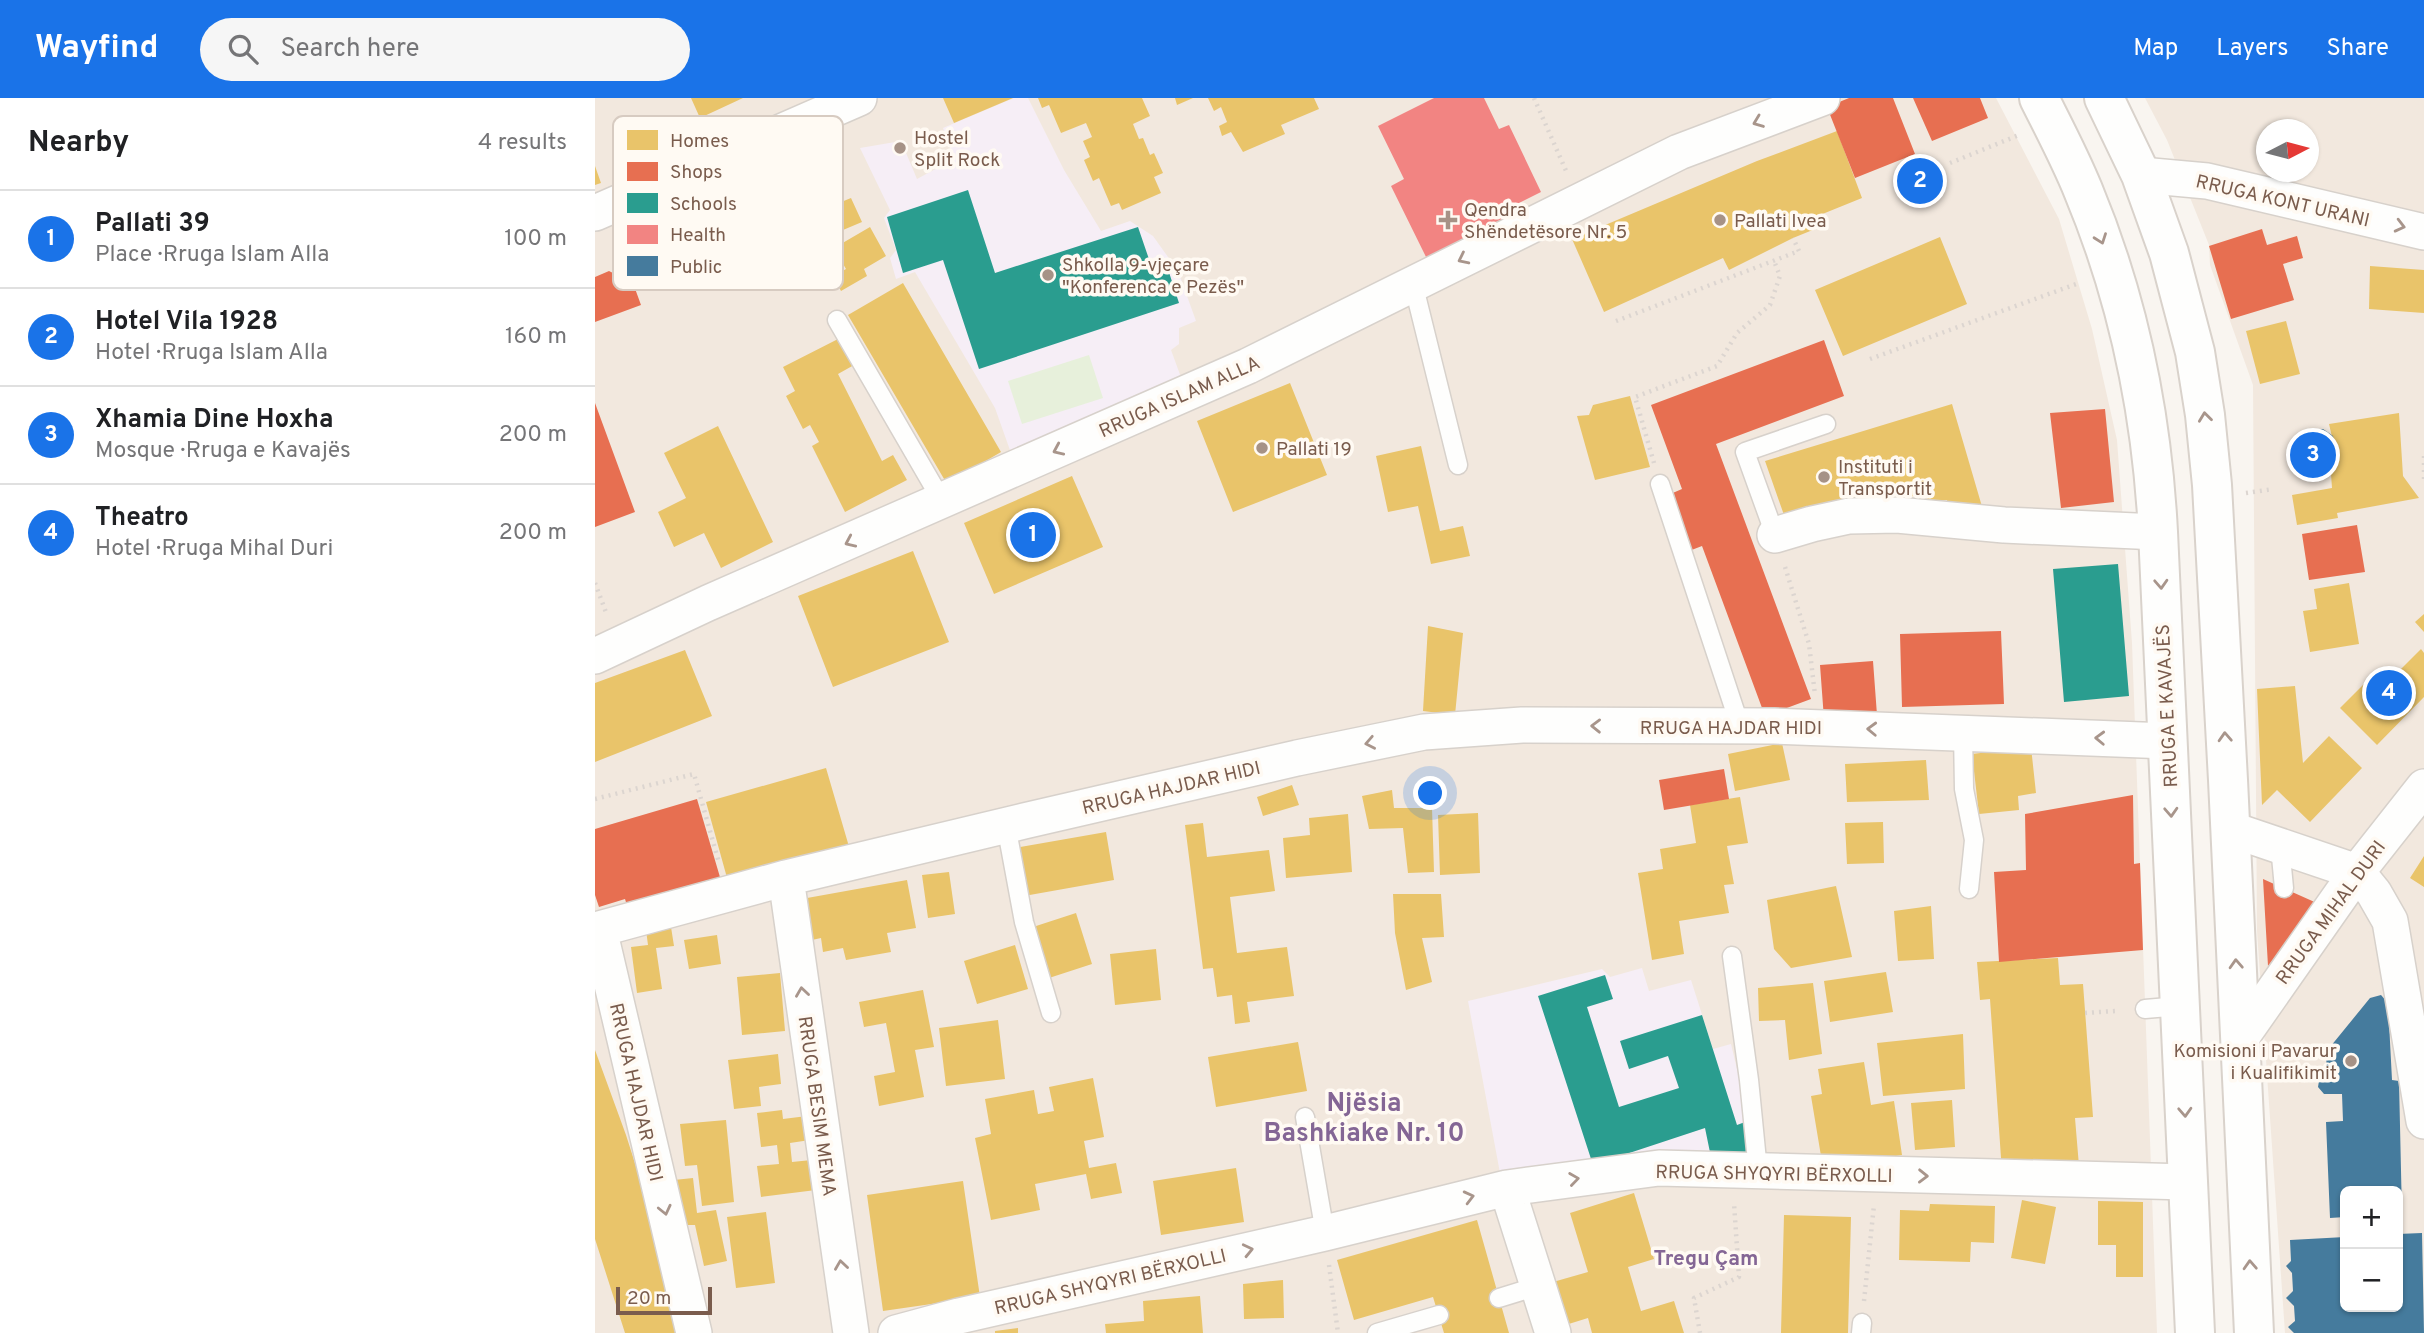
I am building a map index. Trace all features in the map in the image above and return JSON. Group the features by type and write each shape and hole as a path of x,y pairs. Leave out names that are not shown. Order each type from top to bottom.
{"main road":[{"path":"2104,98 2141,175 2169,253 2195,352 2205,415 2212,485 2230,829 2253,1333"},
{"name":"RRUGA E KAVAJËS","path":"2034,114 2083,190 2113,271 2138,367 2150,432 2158,532 2168,741 2169,1019 2188,1182 2195,1333"},
{"path":"2083,190 2141,175"},
{"path":"2169,1019 2240,1039"}],"street":[{"path":"796,116 817,106 859,98"},
{"name":"RRUGA ISLAM ALLA","path":"595,656 1248,366 1679,152 1822,98"},
{"name":"RRUGA KONT URANI","path":"2141,175 2207,181 2424,232"},
{"path":"595,213 613,204"},
{"path":"1775,535 1850,516 1897,516 2004,525 2158,532"},
{"name":"RRUGA HAJDAR HIDI","path":"694,1333 599,929 786,878 1006,825 1297,758 1424,732 1521,724 1740,726 2168,741"},
{"name":"RRUGA MIHAL DURI","path":"2240,1039 2290,953 2424,787"},
{"path":"2230,829 2357,872 2374,893 2390,921 2424,1121"},
{"name":"RRUGA BESIM MEMA","path":"786,878 851,1333"},
{"name":"RRUGA SHYQYRI BËRXOLLI","path":"895,1333 961,1324 1507,1188 1659,1168 2188,1182"},
{"path":"1507,1188 1553,1333"}],"lane":[{"path":"1413,283 1458,465"},
{"path":"837,320 942,501"},
{"path":"1775,535 1745,452 1826,424"},
{"path":"1660,484 1740,726"},
{"path":"1963,732 1964,789 1974,840 1969,890"},
{"path":"1006,825 1024,922 1051,1013"},
{"path":"2280,846 2284,888"},
{"path":"1732,956 1749,1080 1745,1171"},
{"path":"1305,1117 1325,1233"},
{"path":"1499,1298 1538,1286"},
{"path":"1377,1333 1439,1315"}],"path":[{"path":"1534,98 1574,190 1574,205"},
{"path":"1950,163 2034,114"},
{"path":"1616,321 1799,251 1793,238"},
{"path":"1660,484 1635,397 1717,366 1737,333 1770,305 1780,276 1774,261"},
{"path":"1870,359 2113,271"},
{"path":"2424,456 2424,480"},
{"path":"2256,492 2273,489"},
{"path":"1775,535 1808,644 1818,727"},
{"path":"595,799 694,774 728,894"},
{"path":"2085,1013 2115,1011"},
{"path":"1700,1333 1694,1298 1739,1277 1745,1171"},
{"path":"1861,1328 1878,1174"},
{"path":"1325,1233 1338,1333"}],"shaded area":[{"path":"595,98 1996,98 2059,219 2092,329 2117,440 2132,643 2157,1333 595,1333"},
{"name":"Shkolla 9-vjeçare \"Konferenca e Pezës\"","path":"1014,98 1028,98 1064,170 1101,231 1130,221 1153,236 1178,271 1196,321 1179,328 1179,344 1171,350 1182,380 1011,453 995,408 915,272 896,279 890,258 896,250 884,218 890,210 860,148 901,141 917,179 954,159 943,128"},
{"path":"2145,98 2424,98 2424,1333 2285,1333 2257,931 2253,385 2210,265 2209,245 2167,140"},
{"path":"1642,968 1649,991 1691,980 1713,1049 1731,1044 1748,1115 1752,1155 1581,1161 1500,1173 1468,1001 1602,969 1610,977"}],"green space":[{"path":"1089,355 1103,398 1022,424 1008,381"}],"building: Homes":[{"path":"691,98 743,98 704,116 699,116"},
{"path":"943,98 1013,98 954,123"},
{"path":"1038,98 1142,98 1150,116 1133,124 1150,155 1154,153 1163,173 1154,177 1161,193 1122,210 1119,203 1111,206 1099,178 1093,181 1084,160 1090,157 1083,141 1092,137 1086,123 1061,133 1049,105 1042,108"},
{"path":"1175,98 1193,98 1177,105"},
{"path":"1208,98 1314,98 1319,109 1281,125 1285,134 1243,152 1231,132 1222,136 1219,126 1227,122 1221,107 1214,111"},
{"name":"Pallati Ivea","path":"1837,131 1862,198 1820,215 1825,225 1729,270 1723,258 1604,312 1572,239 1757,161"},
{"path":"595,166 601,183 595,185"},
{"path":"851,198 862,222 843,230 843,201"},
{"path":"870,227 886,256 864,269 867,276 843,290 843,271 846,269 843,264 843,243"},
{"path":"1940,237 1967,304 1843,356 1815,290"},
{"path":"2370,266 2424,270 2424,313 2369,309"},
{"path":"903,283 1001,452 947,484 848,315"},
{"path":"2286,321 2300,374 2260,384 2246,331"},
{"path":"840,338 854,365 838,374 882,461 893,455 907,480 845,512 812,446 819,442 810,425 803,429 786,396 795,391 783,367"},
{"name":"Pallati 19","path":"1290,383 1327,475 1233,512 1197,421"},
{"path":"1630,396 1650,467 1595,480 1577,416 1589,415 1593,405"},
{"path":"1952,404 1983,510 1949,514 1947,500 1928,502 1927,493 1904,498 1903,488 1784,515 1765,461"},
{"path":"2399,413 2403,476 2419,498 2337,513 2338,518 2297,525 2292,495 2332,488 2331,474 2338,462 2329,424"},
{"path":"718,426 773,542 721,568 704,533 674,547 658,512 686,498 664,453"},
{"path":"1421,446 1440,531 1463,526 1470,556 1431,564 1418,506 1388,512 1376,456"},
{"path":"1072,476 1103,547 994,594 964,523"},
{"path":"913,551 949,642 833,687 798,596"},
{"path":"2349,583 2359,644 2310,652 2303,611 2317,609 2314,589"},
{"path":"2424,614 2424,632 2415,622"},
{"path":"1428,626 1463,633 1455,715 1423,711"},
{"path":"2421,649 2424,653 2424,697 2377,745 2340,708 2370,678 2381,689"},
{"path":"685,650 712,716 595,762 595,683"},
{"path":"2295,686 2303,763 2329,736 2362,768 2310,822 2277,790 2262,805 2257,689"},
{"path":"1782,743 1790,780 1735,791 1728,754"},
{"path":"2031,747 2036,793 2018,796 2019,810 1979,814 1972,754"},
{"path":"1926,760 1929,800 1847,802 1845,764"},
{"path":"826,768 850,850 729,885 706,802"},
{"path":"1292,785 1299,805 1263,816 1257,797"},
{"path":"1392,790 1394,808 1432,808 1434,872 1408,873 1403,828 1369,829 1362,796"},
{"path":"1740,797 1748,843 1727,846 1734,884 1724,885 1729,913 1679,921 1684,954 1652,960 1638,873 1663,869 1660,849 1696,843 1690,805"},
{"path":"1478,813 1480,873 1440,875 1438,815"},
{"path":"1348,814 1352,872 1286,878 1283,838 1310,835 1309,818"},
{"path":"1883,822 1884,863 1847,864 1845,823"},
{"path":"1203,823 1207,857 1269,850 1275,891 1230,897 1237,953 1287,947 1294,996 1247,1002 1250,1022 1235,1024 1232,995 1217,997 1213,968 1203,969 1185,825"},
{"path":"1106,832 1114,880 1024,896 1015,848"},
{"path":"2424,856 2424,887 2410,878"},
{"path":"949,872 955,914 928,918 922,875"},
{"path":"907,880 916,928 887,933 891,952 846,960 843,948 823,952 821,938 803,942 796,900"},
{"path":"1836,886 1852,957 1791,968 1774,949 1767,900"},
{"path":"1393,894 1441,894 1444,937 1422,938 1432,982 1406,990 1395,933"},
{"path":"1931,906 1934,959 1898,961 1894,911"},
{"path":"1076,913 1092,964 1049,978 1033,927"},
{"path":"671,927 674,946 656,948 662,989 637,993 631,947 648,945 646,930"},
{"path":"717,935 721,964 689,969 684,940"},
{"path":"1015,945 1028,989 977,1004 964,961"},
{"path":"1156,949 1161,1000 1115,1005 1110,954"},
{"path":"2058,958 2060,985 2083,984 2093,1117 2075,1118 2079,1166 2002,1172 1990,999 1980,1000 1977,962"},
{"path":"1886,972 1893,1012 1830,1022 1824,981"},
{"path":"780,973 785,1031 742,1035 737,977"},
{"path":"1813,983 1822,1054 1789,1060 1785,1020 1759,1021 1758,988"},
{"path":"923,990 934,1047 915,1050 924,1097 879,1106 874,1076 895,1072 886,1023 864,1027 859,1002"},
{"path":"998,1020 1005,1079 946,1086 939,1028"},
{"path":"1963,1034 1965,1089 1883,1096 1877,1043"},
{"path":"1298,1042 1307,1091 1216,1107 1208,1057"},
{"path":"595,1050 626,1135 689,1333 625,1333 595,1239"},
{"path":"778,1054 781,1084 759,1087 761,1106 734,1109 728,1060"},
{"path":"1864,1062 1871,1105 1894,1101 1902,1155 1823,1168 1811,1096 1822,1094 1818,1069"},
{"path":"1093,1078 1104,1137 1084,1141 1089,1168 1116,1163 1122,1193 1091,1199 1086,1174 1035,1184 1040,1210 991,1220 975,1138 991,1134 985,1099 1034,1090 1038,1114 1054,1111 1049,1087"},
{"path":"1952,1100 1955,1147 1915,1150 1911,1103"},
{"path":"782,1110 783,1119 807,1116 810,1140 790,1143 792,1162 821,1159 824,1189 761,1197 757,1166 779,1164 777,1145 761,1147 757,1113"},
{"path":"726,1120 734,1202 702,1206 697,1165 685,1166 680,1124"},
{"path":"1236,1168 1244,1222 1161,1235 1153,1181"},
{"path":"693,1178 697,1213 716,1210 727,1261 704,1266 695,1225 685,1225 674,1180"},
{"path":"963,1181 980,1297 883,1311 867,1195"},
{"path":"1634,1193 1654,1259 1628,1267 1641,1311 1674,1301 1684,1333 1592,1333 1588,1318 1559,1327 1546,1284 1588,1272 1570,1213"},
{"path":"2022,1200 2056,1207 2045,1264 2011,1258"},
{"path":"2098,1201 2143,1202 2143,1277 2116,1277 2116,1245 2098,1245"},
{"path":"1930,1204 1995,1206 1994,1243 1971,1242 1970,1262 1899,1260 1900,1210 1929,1211"},
{"path":"766,1212 775,1283 736,1288 727,1217"},
{"path":"1784,1215 1851,1217 1848,1333 1781,1333"},
{"path":"1477,1220 1509,1333 1444,1333 1433,1297 1354,1320 1337,1260"},
{"path":"1283,1280 1284,1318 1244,1319 1243,1284"},
{"path":"1200,1296 1203,1333 1106,1333 1105,1324 1144,1321 1143,1301"},
{"path":"1018,1328 1018,1333 995,1333 995,1331"}],"building: Shops":[{"path":"1849,98 1893,98 1915,154 1855,178 1827,107"},
{"path":"1913,98 1980,98 1988,118 1932,141"},
{"path":"2262,229 2267,245 2297,236 2303,258 2283,264 2294,300 2231,319 2209,246"},
{"path":"609,271 613,273 613,290 636,290 641,305 595,322 595,277"},
{"path":"1824,340 1844,396 1716,444 1811,699 1765,716 1702,546 1689,551 1668,495 1682,489 1651,405"},
{"path":"595,403 635,512 595,527"},
{"path":"2105,409 2114,502 2061,508 2050,413"},
{"path":"2357,525 2365,572 2309,580 2302,534"},
{"path":"2001,631 2004,704 1902,707 1900,634"},
{"path":"1873,661 1877,715 1824,719 1820,665"},
{"path":"1724,769 1729,799 1664,810 1659,780"},
{"path":"2133,795 2134,864 2140,863 2143,950 1999,962 1994,872 2026,870 2025,814"},
{"path":"697,799 722,884 629,912 625,899 599,907 595,895 595,829"},
{"path":"2263,879 2319,904 2268,966"}],"building: Schools":[{"path":"968,190 995,273 1138,227 1151,265 1165,260 1179,303 979,369 943,260 903,273 887,217"},
{"path":"2118,564 2129,696 2064,702 2053,569"},
{"path":"1605,975 1613,999 1587,1007 1619,1107 1679,1088 1668,1056 1629,1069 1620,1041 1702,1015 1737,1125 1745,1122 1749,1155 1713,1167 1705,1128 1593,1165 1538,996"}],"building: Health":[{"path":"1434,98 1484,98 1499,129 1509,125 1541,192 1507,209 1512,219 1428,261 1391,186 1404,179 1378,126"}],"building: Public":[{"path":"2323,429 2333,436 2338,462 2331,474 2305,478 2292,470 2289,448 2298,434"},
{"path":"2381,995 2388,1003 2392,1080 2399,1081 2401,1186 2340,1186 2340,1217 2330,1218 2326,1122 2343,1121 2342,1094 2324,1094 2318,1087 2319,1081 2327,1076 2326,1052 2370,998"},
{"path":"2422,1233 2424,1333 2294,1333 2288,1327 2295,1321 2294,1306 2286,1298 2293,1291 2292,1273 2286,1266 2291,1261 2290,1240 2340,1237 2340,1312 2403,1312 2403,1234"}],"place":[{"name":"Hostel Split Rock","path":"900,148"},
{"name":"Hotel Vila 1928","path":"1920,181"},
{"name":"Qendra Shëndetësore Nr. 5","path":"1448,220"},
{"name":"Pallati Ivea","path":"1720,220"},
{"name":"Shkolla 9-vjeçare \"Konferenca e Pezës\"","path":"1048,275"},
{"name":"Pallati 19","path":"1262,448"},
{"name":"Xhamia Dine Hoxha","path":"2313,455"},
{"name":"Instituti i Transportit","path":"1824,477"},
{"name":"Pallati 39","path":"1033,535"},
{"name":"Theatro","path":"2389,693"},
{"name":"Komisioni i Pavarur i Kualifikimit","path":"2351,1061"}],"district":[{"name":"Njësia Bashkiake Nr. 10","path":"1364,1117"},
{"name":"Tregu Çam","path":"1706,1258"}]}
